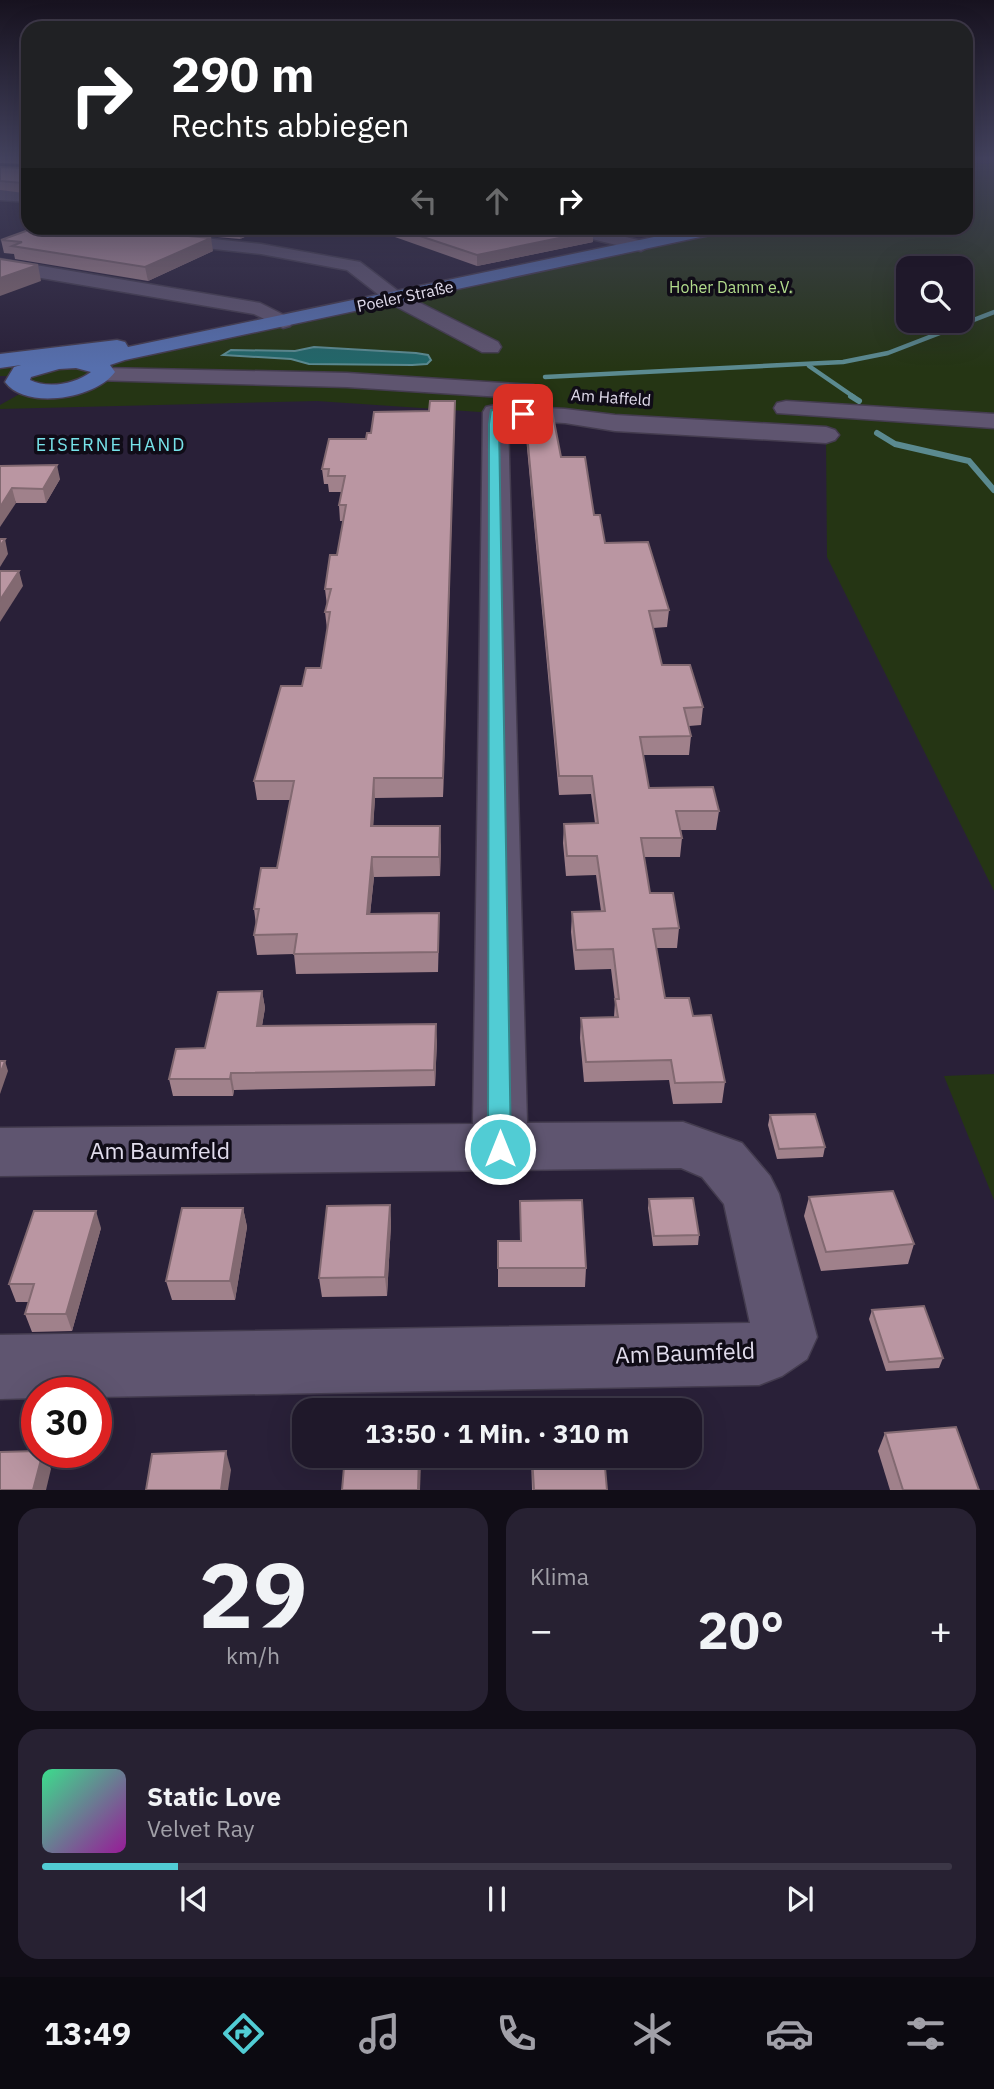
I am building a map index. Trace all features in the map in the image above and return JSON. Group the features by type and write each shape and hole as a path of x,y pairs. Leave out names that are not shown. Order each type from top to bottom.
{"main road":[{"name":"Poeler Straße","path":"5,400 16,380 31,368 57,362 97,370 120,355 688,235"},
{"path":"0,361 241,330"}],"street":[{"path":"79,248 110,235"},
{"path":"158,235 354,266 395,298 490,347"},
{"path":"229,245 248,235"},
{"path":"597,235 640,246"},
{"path":"29,270 54,259"},
{"path":"0,265 260,309 283,322"},
{"path":"198,340 184,356 188,363 207,371 266,377"},
{"name":"Am Haffeld","path":"97,370 581,395"},
{"path":"760,406 994,421"},
{"path":"500,1149 495,412 565,416 615,423 826,435"},
{"name":"Am Baumfeld","path":"0,1152 500,1149 682,1144 722,1160 750,1194 785,1337 759,1354 0,1367"}],"green space":[{"name":"Hoher Damm e.V.","path":"973,229 994,229 994,891 827,557 826,435 317,401 0,409 0,405 25,391 13,376 0,376 0,357 97,350 174,339 689,235 973,235"},
{"path":"994,1074 994,1200 944,1076"}],"shaded area":[{"path":"314,347 416,353 428,355 431,360 427,364 412,365 309,364 291,359 223,355 231,350 295,351"}],"building":[{"path":"21,233 21,235 177,235 211,238 145,267 12,246 22,242 1,240"},
{"path":"417,235 574,235 477,255"},
{"path":"0,259 38,265 0,278"},
{"path":"430,401 455,401 443,778 374,778 371,826 440,826 439,857 372,857 367,914 439,913 438,952 294,954 297,934 254,935 259,909 254,909 261,868 277,868 294,781 254,781 281,686 302,686 306,668 321,668 330,612 325,612 331,589 325,589 330,555 337,555 346,505 339,505 345,476 328,476 329,469 322,469 329,439 366,439 367,433 371,433 374,412 429,411"},
{"path":"528,410 552,411 561,457 585,457 594,515 600,515 605,543 648,542 669,610 649,611 662,665 690,665 703,707 684,708 691,736 640,737 649,788 713,787 719,811 676,811 682,838 641,838 650,893 673,893 679,928 653,929 665,998 689,998 693,1016 711,1015 725,1082 675,1083 671,1060 586,1062 581,1018 618,1017 615,999 619,999 613,949 576,950 572,912 605,911 597,856 567,856 564,824 598,823 592,776 559,776 526,423 530,423"},
{"path":"57,465 43,489 12,488 0,507 0,466"},
{"path":"0,571 19,571 0,600"},
{"path":"262,991 257,1026 436,1024 434,1070 231,1073 230,1079 169,1079 176,1049 205,1048 218,992"},
{"path":"0,1061 5,1061 0,1074"},
{"path":"815,1114 825,1147 779,1149 770,1115"},
{"path":"893,1191 914,1244 826,1252 809,1197"},
{"path":"693,1198 699,1235 654,1236 649,1199"},
{"path":"582,1200 586,1268 498,1268 498,1241 521,1241 520,1201"},
{"path":"390,1205 385,1277 319,1278 327,1206"},
{"path":"182,1208 243,1208 230,1281 166,1281"},
{"path":"34,1211 96,1211 66,1314 25,1314 34,1284 9,1284"},
{"path":"924,1306 943,1358 889,1362 872,1310"},
{"path":"956,1427 979,1490 903,1490 885,1433"},
{"path":"21,1451 21,1468 39,1468 33,1490 0,1490 0,1452"},
{"path":"226,1451 221,1490 146,1490 152,1454"},
{"path":"344,1468 419,1468 418,1490 342,1490"},
{"path":"533,1468 605,1468 607,1490 534,1490"}],"waterway":[{"path":"545,377 843,362 888,353 994,312"},
{"path":"809,366 854,397"},
{"path":"851,396 859,401"},
{"path":"877,433 895,444 969,461 994,490"}],"district":[{"name":"EISERNE HAND","path":"111,445"}],"route":[{"path":"500,1149 494,424 495,412 523,414"}]}
